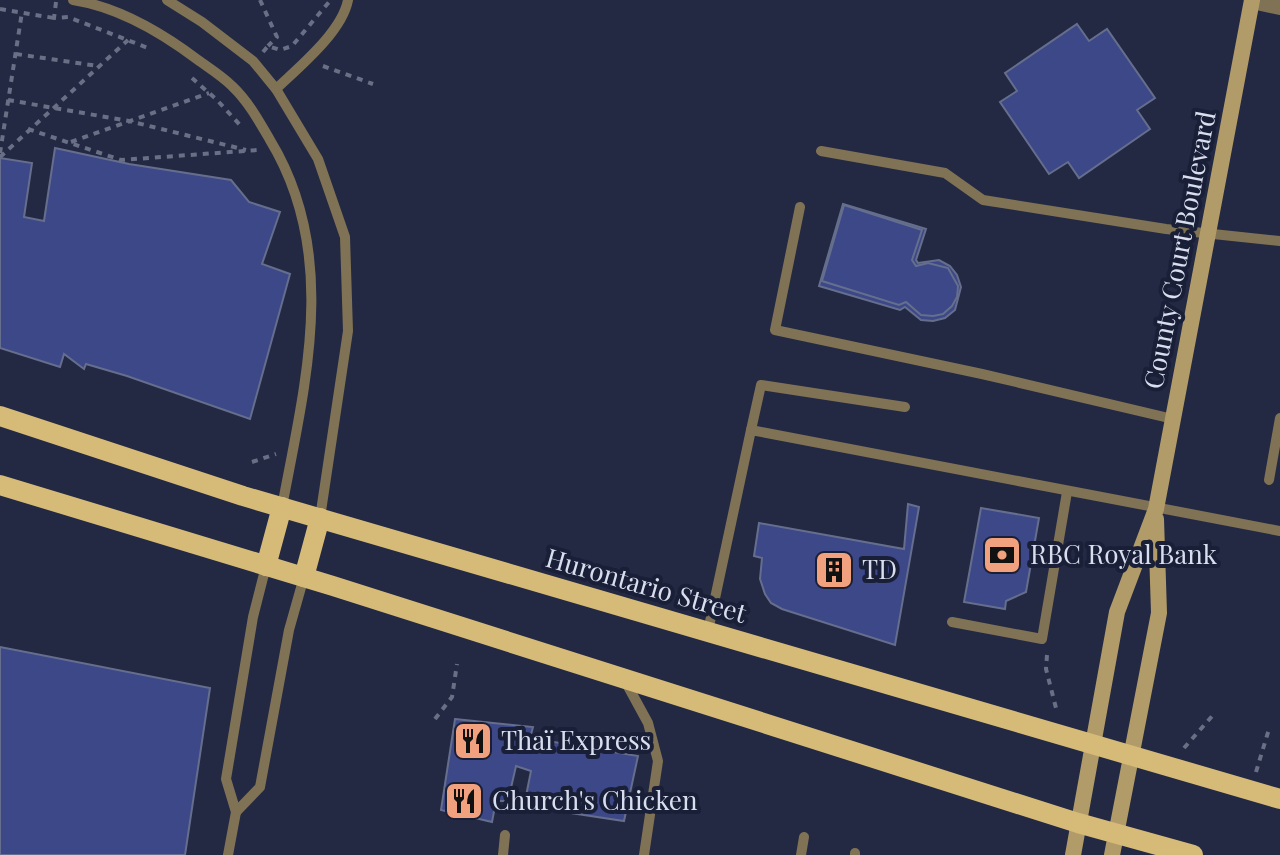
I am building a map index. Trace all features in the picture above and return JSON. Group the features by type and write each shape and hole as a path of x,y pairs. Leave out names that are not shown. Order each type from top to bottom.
{"main road":[{"name":"Hurontario Street","path":"0,416 282,507 1280,799"},
{"path":"0,485 623,677 1078,823 1193,855"},
{"path":"266,566 282,507"},
{"path":"304,577 320,518"}],"street":[{"path":"1249,0 1280,7"},
{"name":"County Court Boulevard","path":"1073,855 1117,612 1156,509 1249,0"},
{"name":"County Court Boulevard","path":"1112,855 1159,613 1156,509"}],"lane":[{"path":"73,0 97,4 137,21 176,43 231,85 251,108 278,152 298,198 310,255 311,333 305,385 282,507"},
{"path":"167,0 253,61 276,89 318,159 345,237 348,331 320,518"},
{"path":"276,89 327,37 347,10 348,0"},
{"path":"821,151 945,173 983,200 1166,229 1280,241"},
{"path":"800,207 775,330 1173,419"},
{"path":"708,631 761,385 905,407"},
{"path":"1269,480 1280,418"},
{"path":"751,430 1280,531"},
{"path":"952,622 1042,639 1067,492"},
{"path":"228,855 236,812 226,779 253,617 266,566"},
{"path":"236,812 260,787 289,630 304,577"},
{"path":"623,677 648,723 658,761 644,855"},
{"path":"503,855 505,835"},
{"path":"801,855 804,837"}],"path":[{"path":"54,18 57,0"},
{"path":"253,61 277,37 260,0"},
{"path":"284,50 292,46 331,0"},
{"path":"0,9 54,18 68,17 158,54"},
{"path":"0,155 22,12"},
{"path":"0,155 128,40"},
{"path":"268,46 373,84"},
{"path":"16,54 98,66"},
{"path":"185,72 240,125"},
{"path":"217,100 231,85"},
{"path":"68,142 209,93"},
{"path":"8,100 129,121 246,150"},
{"path":"28,129 121,160 258,150"},
{"path":"249,138 263,161"},
{"path":"252,462 277,453"},
{"path":"1047,655 1046,669 1056,708"},
{"path":"435,719 452,697 457,664"},
{"path":"1184,748 1214,714"},
{"path":"1251,791 1269,729"}],"building":[{"path":"1077,24 1089,41 1107,29 1155,98 1137,110 1150,129 1079,178 1068,162 1049,174 1000,102 1017,91 1005,73"},
{"path":"55,148 129,164 231,180 249,202 280,212 262,264 290,274 250,419 127,376 86,364 84,369 64,354 60,367 0,348 0,158 32,163 24,217 44,221"},
{"path":"843,204 926,229 916,260 918,263 939,260 950,266 961,287 955,310 945,318 921,320 905,307 900,310 819,286"},
{"path":"844,205 922,230 912,260 916,266 928,263 948,268 958,286 952,306 943,314 921,315 906,302 899,305 822,281"},
{"name":"TD","path":"908,504 919,507 895,645 771,603 760,579 762,558 754,556 759,523 904,549"},
{"name":"RBC Royal Bank","path":"981,508 1039,518 1026,592 1006,601 1005,609 964,602"},
{"path":"0,647 210,688 185,855 0,855"},
{"path":"455,719 533,727 530,738 638,756 624,821 524,806 531,771 516,766 508,801 496,801 492,822 441,810"}],"place":[{"name":"RBC Royal Bank","path":"1002,555"},
{"name":"TD","path":"834,570"},
{"name":"Thaï Express","path":"473,741"},
{"name":"Church's Chicken","path":"464,801"}]}
